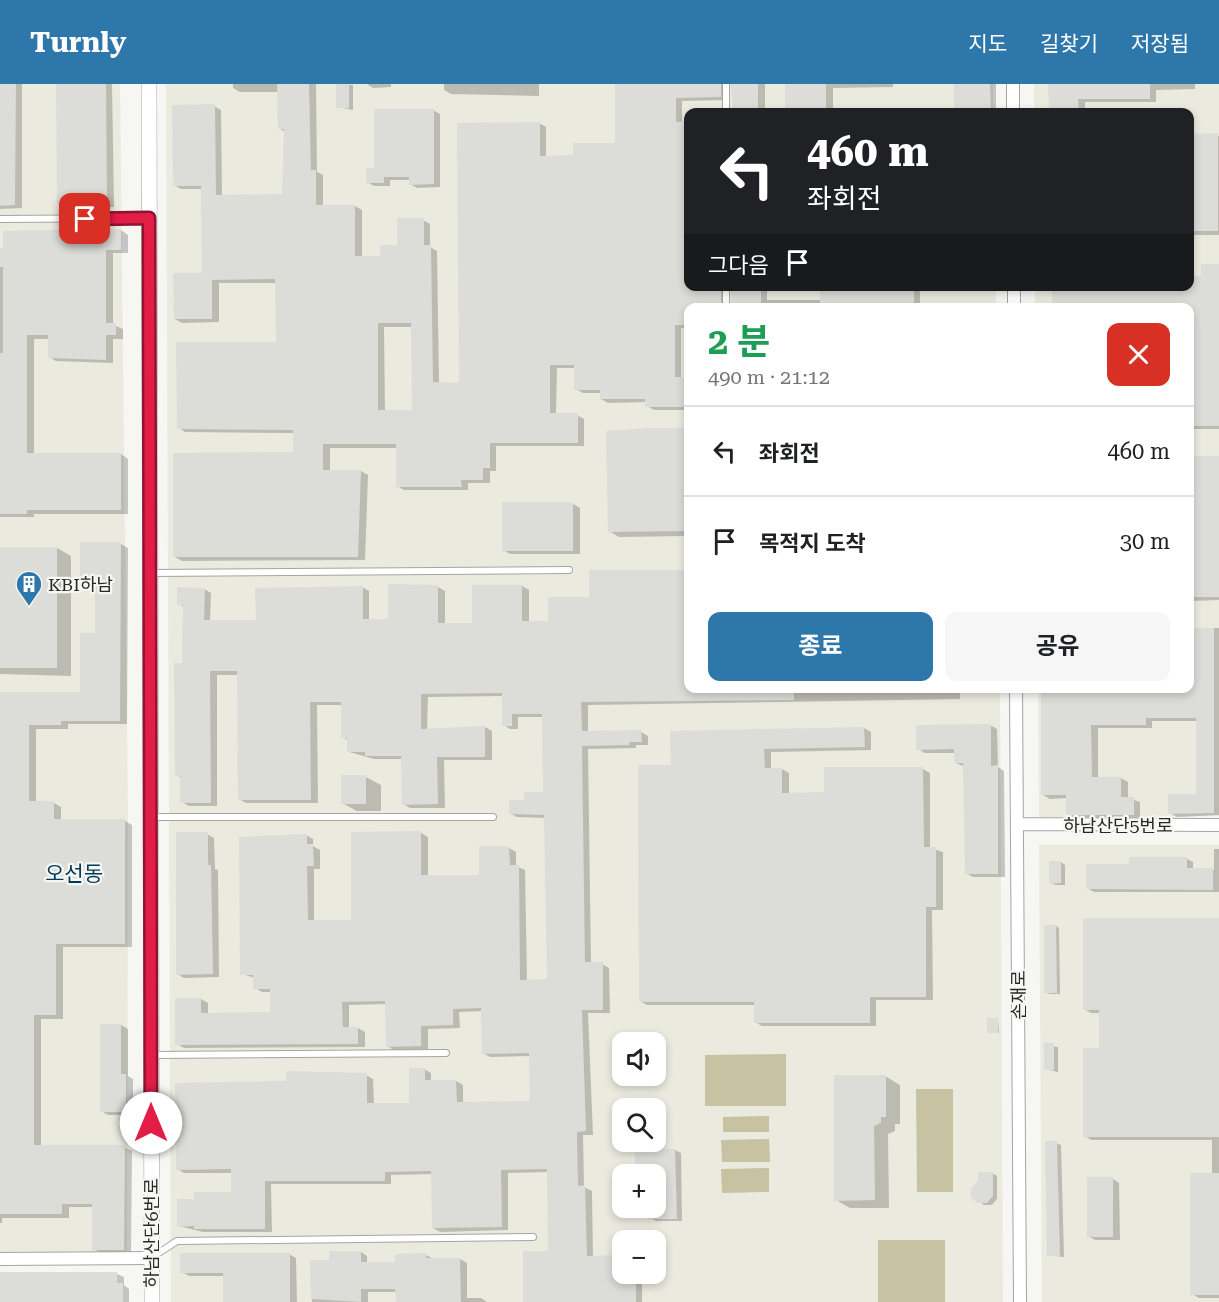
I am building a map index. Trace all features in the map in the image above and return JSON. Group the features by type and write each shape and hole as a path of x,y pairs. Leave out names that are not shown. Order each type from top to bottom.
{"street":[{"name":"하남산단6번로","path":"148,84 152,1302"},
{"path":"1013,84 1013,108"},
{"name":"손재로","path":"1016,693 1020,1302"},
{"name":"하남산단5번로","path":"1017,824 1219,825"},
{"path":"0,1259 152,1258"}],"lane":[{"path":"726,84 726,108"},
{"path":"0,219 149,218"},
{"path":"150,573 569,570"},
{"path":"150,817 494,817"},
{"path":"151,1055 446,1053"},
{"path":"152,1258 177,1241 533,1237"}],"shaded area":[{"path":"0,84 120,84 128,817 127,1252 0,1253"},
{"path":"166,84 993,84 993,108 684,108 684,291 996,291 996,303 684,303 684,693 1000,693 1003,1302 171,1302"},
{"path":"1034,84 1219,84 1219,816 1039,818 1038,693 1194,693 1194,303 1035,303 1035,291 1194,291 1194,108 1034,108"},
{"path":"1039,845 1219,845 1219,1302 1042,1302"},
{"path":"786,1054 786,1106 705,1106 705,1055"},
{"path":"916,1089 953,1089 953,1192 917,1192"},
{"path":"769,1116 769,1132 723,1132 723,1117"},
{"path":"769,1139 770,1162 722,1162 721,1140"},
{"path":"769,1168 769,1192 722,1193 721,1169"},
{"path":"878,1240 945,1240 945,1302 878,1302"}],"building":[{"path":"0,84 16,84 15,205 0,206"},
{"path":"56,84 106,84 107,204 57,204"},
{"path":"277,84 309,84 311,170 316,170 316,205 355,205 355,256 380,256 380,245 397,245 397,218 424,218 424,245 431,245 433,382 459,383 457,123 540,122 540,156 573,155 573,143 615,143 615,84 721,84 721,97 676,98 676,122 684,121 684,291 721,291 721,303 684,303 684,325 675,325 675,377 684,377 684,407 645,407 645,399 600,399 600,390 574,390 574,365 550,365 550,413 578,413 578,443 490,443 490,468 483,468 483,480 461,480 462,487 396,487 396,444 323,444 323,470 361,470 358,557 173,557 173,453 293,452 293,430 177,429 176,342 276,342 275,279 212,280 212,319 174,319 173,273 202,273 201,186 173,186 172,105 215,104 216,195 282,194 284,129 278,129","holes":["378,323 411,323 412,410 378,410"]},
{"path":"336,84 349,84 349,108 336,108"},
{"path":"731,84 758,84 758,108 733,108"},
{"path":"785,84 826,84 826,108 785,108"},
{"path":"954,84 990,84 991,108 954,108"},
{"path":"1048,84 1150,84 1150,99 1078,99 1079,108 1049,108"},
{"path":"374,109 434,109 434,184 409,185 409,177 384,177 384,183 366,183 366,168 374,168"},
{"path":"1218,133 1218,231 1194,231 1194,134"},
{"path":"121,229 121,250 106,250 106,323 116,323 116,335 106,335 106,360 48,358 48,335 27,335 27,453 121,453 121,510 27,510 27,514 0,514 0,353 3,353 3,267 0,267 0,248 3,248 3,231"},
{"path":"1201,264 1219,264 1219,426 1194,426 1194,303 1052,303 1052,291 1194,291 1194,276 1201,276"},
{"path":"731,291 761,291 761,303 731,303"},
{"path":"820,291 914,291 914,303 820,303"},
{"path":"684,428 684,531 608,532 606,431"},
{"path":"1194,456 1219,456 1219,597 1194,597"},
{"path":"502,502 573,502 573,551 502,551"},
{"path":"80,542 121,542 120,721 61,721 61,725 29,725 29,801 54,801 54,819 125,819 125,944 56,944 56,1015 34,1015 34,1145 125,1145 124,1250 92,1250 92,1204 62,1204 62,1214 0,1214 0,692 80,692 80,633 95,633 95,585 80,585"},
{"name":"KBI하남","path":"0,547 57,547 57,668 0,668"},
{"path":"589,570 684,570 684,693 794,693 794,700 581,702 582,731 641,730 642,742 629,742 630,745 582,746 585,962 603,962 603,1010 582,1010 586,1131 577,1132 578,1186 585,1185 587,1256 612,1255 612,1284 636,1284 636,1302 523,1302 523,1251 548,1251 547,1169 501,1170 502,1227 432,1228 431,1171 385,1172 385,1181 265,1181 265,1229 177,1227 177,1199 194,1199 194,1192 231,1192 231,1169 176,1170 175,1083 286,1081 286,1071 367,1073 367,1103 409,1103 409,1068 425,1068 425,1080 456,1080 457,1102 530,1101 529,1053 482,1054 481,1008 453,1009 453,1025 421,1026 421,1046 386,1047 385,1001 342,1002 343,1027 358,1027 358,1044 175,1045 175,998 201,998 201,1013 270,1012 270,989 253,989 253,975 240,975 239,837 307,834 307,844 313,844 314,866 307,866 308,920 351,920 351,832 421,831 421,875 479,875 479,846 509,846 510,865 519,865 520,980 547,979 544,815 509,814 509,800 524,800 524,792 543,792 542,714 512,714 512,726 502,726 502,693 421,694 421,729 485,726 485,757 437,757 438,804 402,805 401,756 365,756 365,752 347,752 347,738 341,738 341,702 310,702 311,800 238,800 237,671 210,671 211,803 180,803 180,776 175,776 174,663 182,663 183,605 177,605 177,587 205,588 204,620 256,620 255,588 363,586 363,619 388,619 388,584 438,585 438,623 472,623 472,585 522,585 522,621 548,621 548,597 589,597"},
{"path":"1194,628 1214,628 1214,813 1168,814 1168,794 1196,794 1196,718 1146,718 1146,725 1091,725 1092,777 1121,777 1121,797 1134,797 1134,815 1066,815 1066,795 1041,795 1041,693 1194,693"},
{"path":"991,724 991,766 998,765 998,874 965,874 963,763 954,763 954,749 916,750 916,725"},
{"path":"864,727 865,747 764,749 765,768 782,768 782,793 824,792 824,767 923,767 924,847 936,847 936,907 926,907 926,997 870,997 870,1023 754,1023 754,1002 639,1002 638,765 671,765 670,731"},
{"path":"341,775 366,775 366,804 341,804"},
{"path":"176,832 208,832 208,865 211,865 213,974 176,975"},
{"path":"1129,857 1187,857 1187,868 1213,868 1213,890 1086,889 1086,864 1129,864"},
{"path":"1049,861 1061,861 1061,883 1049,884"},
{"path":"1083,918 1219,918 1219,1137 1083,1137 1083,1048 1099,1048 1099,1010 1083,1010"},
{"path":"1044,925 1056,925 1057,993 1044,993"},
{"path":"987,1018 998,1018 998,1033 987,1033"},
{"path":"100,1024 121,1024 121,1074 126,1074 126,1112 100,1112"},
{"path":"1044,1043 1054,1043 1054,1070 1044,1070"},
{"path":"834,1075 886,1075 886,1117 881,1117 881,1123 874,1126 875,1200 834,1201"},
{"path":"1045,1141 1057,1141 1060,1256 1047,1256"},
{"path":"666,1149 675,1149 677,1219 648,1219 666,1218 666,1164 635,1164 635,1152 666,1152"},
{"path":"978,1172 993,1172 993,1196 987,1203 978,1203 971,1198 971,1188 978,1181"},
{"path":"1190,1173 1219,1173 1219,1295 1190,1295"},
{"path":"1087,1177 1113,1177 1113,1237 1087,1237"},
{"path":"329,1251 361,1251 361,1262 395,1262 395,1254 426,1253 426,1258 460,1258 461,1302 396,1302 395,1289 361,1289 361,1302 311,1299 310,1260 329,1260"},
{"path":"180,1253 290,1253 290,1302 223,1302 223,1273 180,1273"},
{"path":"0,1272 117,1272 117,1283 123,1283 123,1302 0,1302"}],"place":[{"name":"KBI하남","path":"29,607"}],"district":[{"name":"오선동","path":"74,874"}],"route":[{"path":"85,219 149,218 151,1123"}]}
